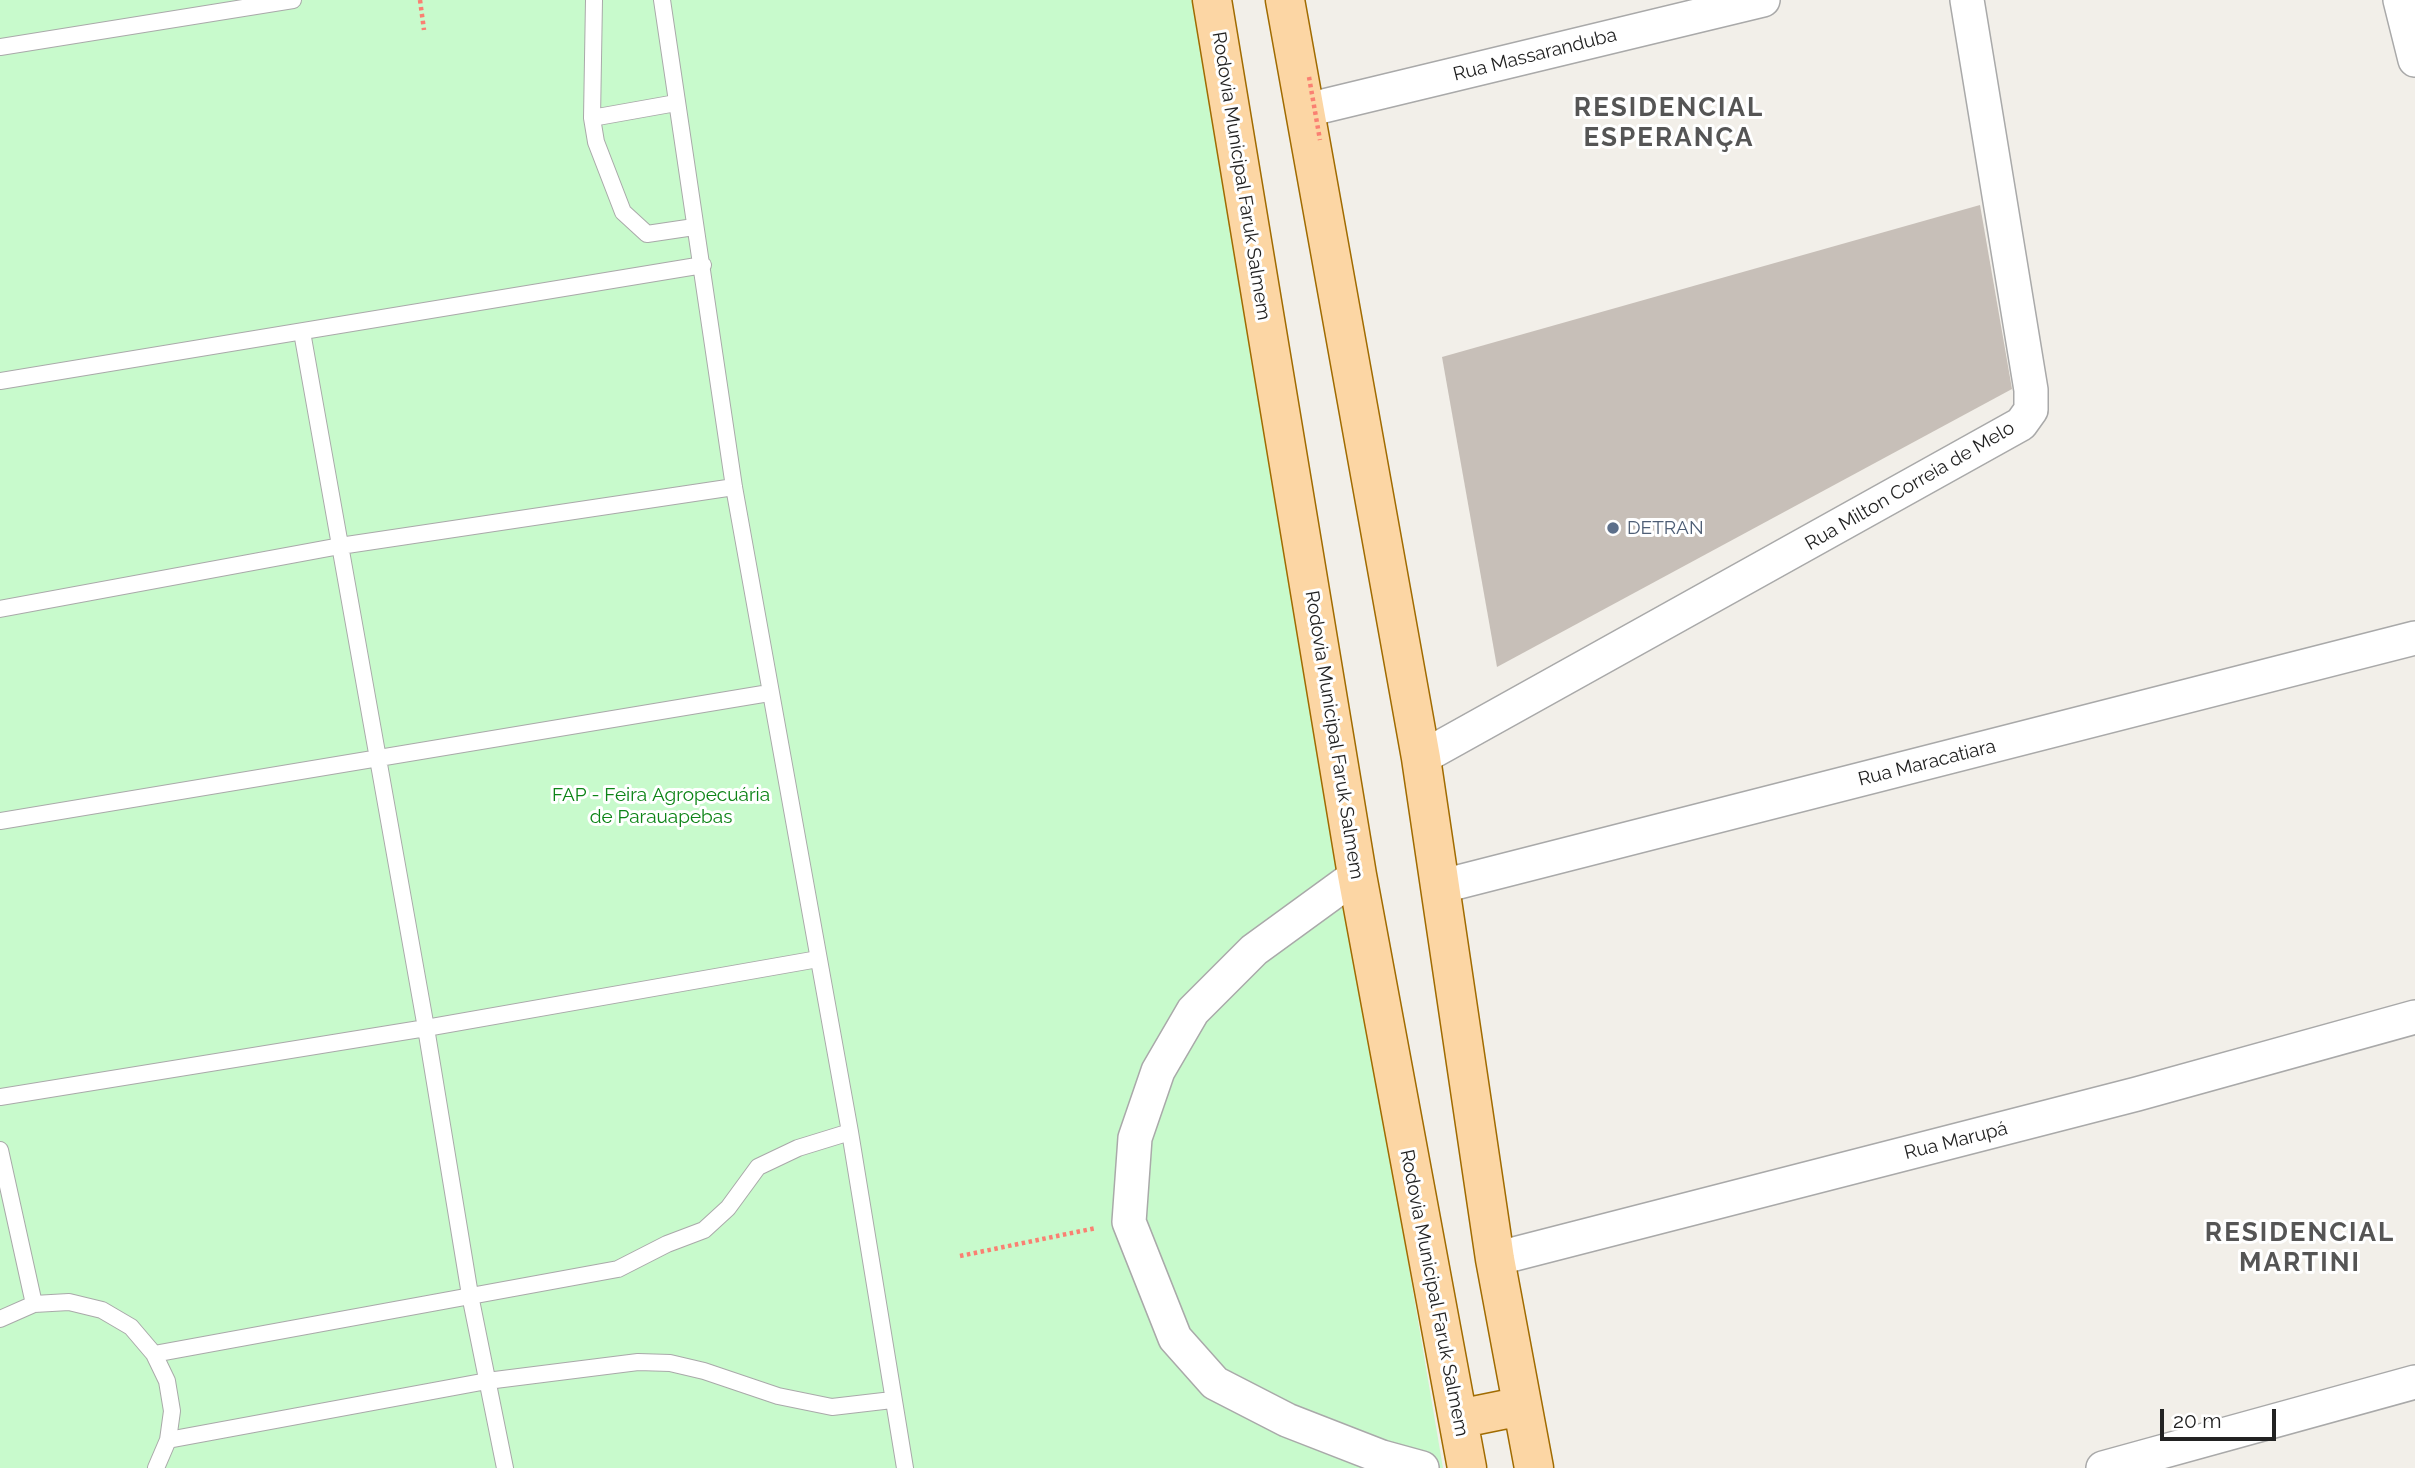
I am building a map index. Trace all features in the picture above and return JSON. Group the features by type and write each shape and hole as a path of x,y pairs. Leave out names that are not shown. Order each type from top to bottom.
{"main road":[{"name":"Rodovia Municipal Faruk Salmem","path":"1212,0 1357,875 1467,1468"},
{"path":"1285,0 1312,109 1421,758 1495,1259 1534,1468"},
{"path":"1458,1419 1522,1406"}],"street":[{"name":"Rua Massaranduba","path":"1312,109 1763,0"},
{"name":"Rua Milton Correia de Melo","path":"1421,758 2021,424 2031,410 2031,390 1967,0"},
{"path":"2400,0 2415,60"},
{"name":"Rua Maracatiara","path":"1438,887 2415,638"},
{"path":"1357,875 1254,950 1193,1011 1158,1071 1135,1138 1129,1222 1175,1338 1216,1383 1287,1420 1382,1457 1422,1468"},
{"name":"Rua Marupá","path":"1495,1259 2124,1098 2415,1017"},
{"path":"2103,1468 2415,1382"}],"lane":[{"path":"0,47 293,0"},
{"path":"594,0 592,118 596,142 623,212 647,234 694,226"},
{"path":"663,0 734,487 850,1132 905,1468"},
{"path":"592,118 676,103"},
{"path":"0,381 703,265"},
{"path":"302,332 426,1028 470,1295 505,1468"},
{"path":"0,609 341,546 734,487"},
{"path":"0,821 769,693"},
{"path":"0,1097 426,1028 818,959"},
{"path":"154,1354 618,1269 667,1244 704,1230 728,1208 758,1167 798,1148 850,1132"},
{"path":"0,1150 34,1304"},
{"path":"0,1319 34,1304 68,1302 102,1310 131,1327 154,1354 167,1381 172,1410 168,1440 156,1468"},
{"path":"168,1440 487,1381 638,1362 670,1363 704,1371 778,1396 832,1407 892,1400"}],"path":[{"path":"420,0 424,30"},
{"path":"960,1256 1129,1222"}],"green space":[{"name":"FAP - Feira Agropecuária de Parauapebas","path":"0,0 1194,0 1443,1468 0,1468"}],"building":[{"name":"DETRAN","path":"1980,205 2012,389 1497,667 1442,357"}],"place":[{"name":"DETRAN","path":"1613,528"}],"district":[{"name":"RESIDENCIAL ESPERANÇA","path":"1669,123"},
{"name":"RESIDENCIAL MARTINI","path":"2300,1248"}]}
